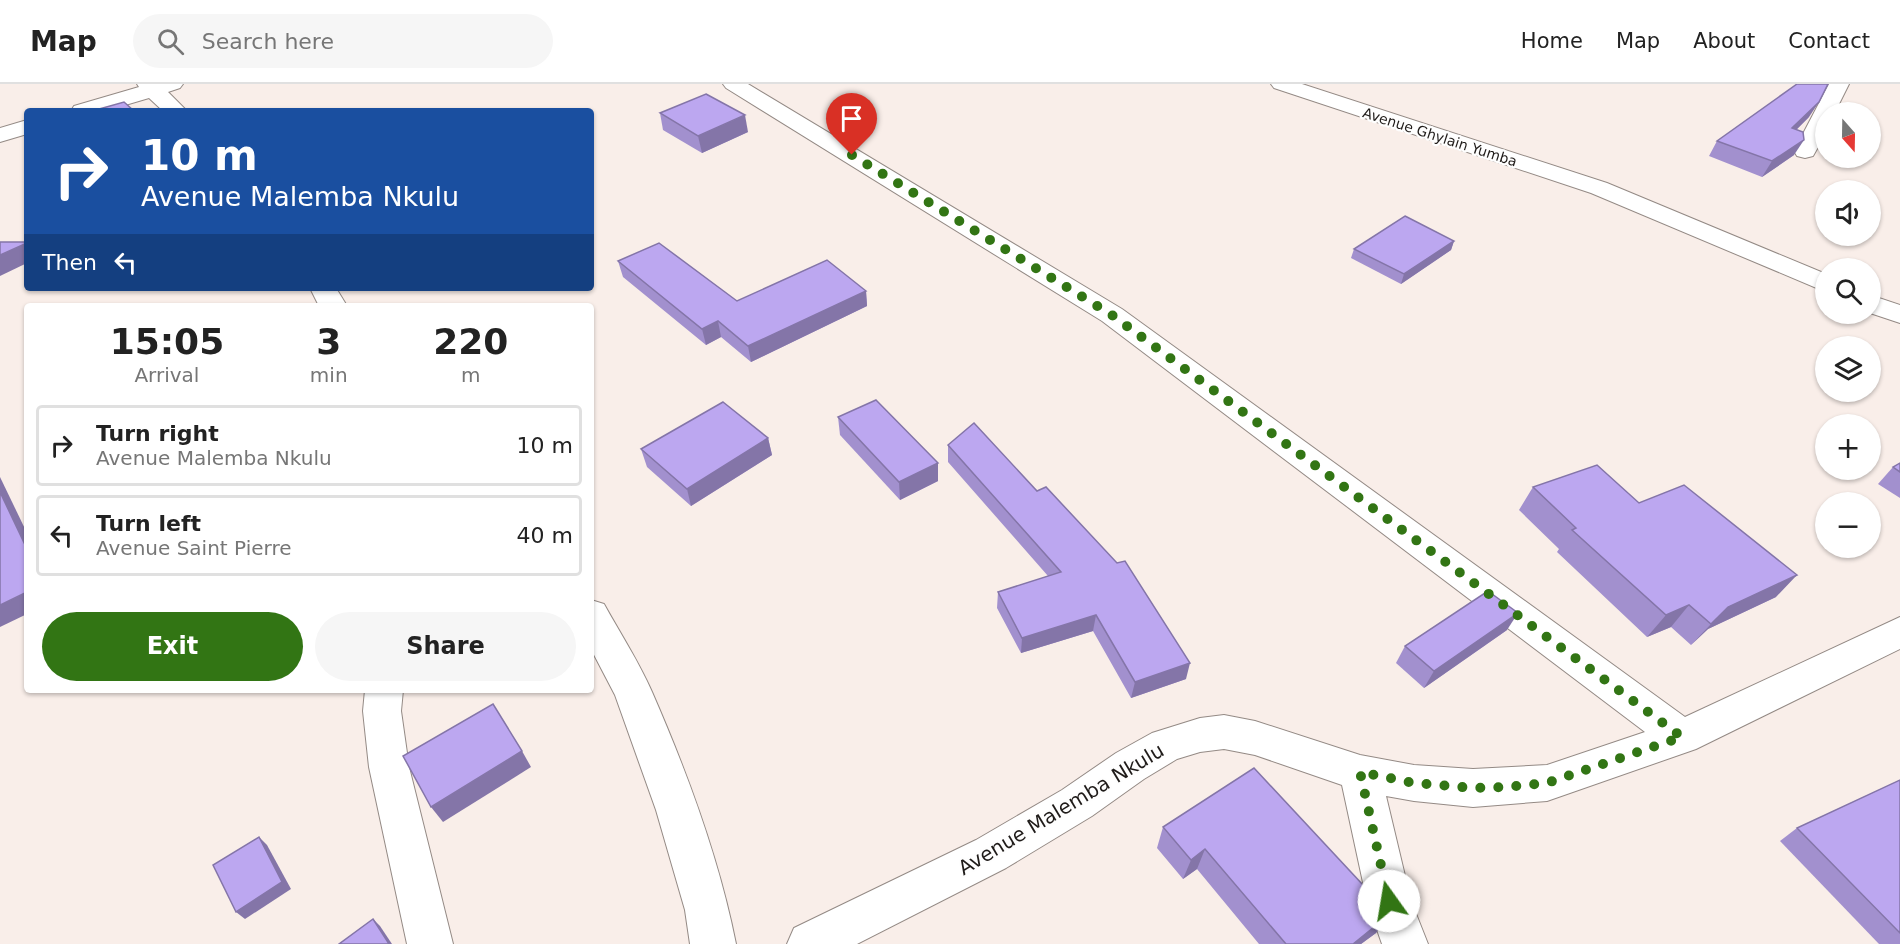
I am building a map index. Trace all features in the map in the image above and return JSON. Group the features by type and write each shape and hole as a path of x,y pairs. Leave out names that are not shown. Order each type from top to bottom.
{"street":[{"path":"733,84 1112,315 1682,737"},
{"name":"Avenue Ghylain Yumba","path":"1281,84 1599,188 1815,280"},
{"path":"1805,151 1839,84"},
{"path":"91,108 158,86 174,108"},
{"path":"0,135 24,128"},
{"path":"1881,307 1900,315"},
{"path":"594,620 633,692 677,810 707,910 713,944"},
{"name":"Avenue Malemba Nkulu","path":"810,944 991,854 1077,803 1130,766 1166,746 1200,735 1224,732 1255,738 1360,772 1414,783 1473,788 1547,783 1682,737 1900,632"},
{"path":"384,693 382,711 389,767 430,944"},
{"path":"1360,772 1389,901 1405,944"}],"building":[{"path":"1797,84 1828,84 1819,102 1815,102 1815,106 1792,128 1803,132 1804,140 1772,161 1717,141"},
{"path":"706,94 745,115 698,136 660,113"},
{"path":"124,102 131,108 103,108"},
{"path":"1405,216 1454,241 1404,274 1354,249"},
{"path":"0,242 24,242 24,244 0,255"},
{"path":"659,243 737,301 827,260 866,291 748,346 718,321 702,329 618,261"},
{"path":"876,400 938,463 899,482 838,417"},
{"path":"723,402 768,438 687,489 641,449"},
{"path":"974,423 1037,491 1046,487 1117,563 1125,561 1190,663 1135,682 1096,615 1022,638 998,592 1061,572 948,445"},
{"path":"1900,463 1900,472 1893,467"},
{"path":"1597,465 1639,503 1684,485 1797,575 1728,607 1711,624 1689,605 1666,615 1572,530 1576,528 1533,487"},
{"path":"0,492 24,543 24,593 0,605"},
{"path":"1488,591 1518,613 1434,671 1405,646"},
{"path":"493,704 522,751 431,807 403,756"},
{"path":"1254,768 1390,914 1353,944 1286,944 1205,849 1191,860 1163,827"},
{"path":"1900,780 1900,933 1797,828"},
{"path":"259,837 282,882 236,912 213,865"},
{"path":"373,919 389,944 339,944"}],"route":[{"path":"852,155 1112,315 1682,737 1547,783 1473,788 1414,783 1360,772 1389,901"}]}
